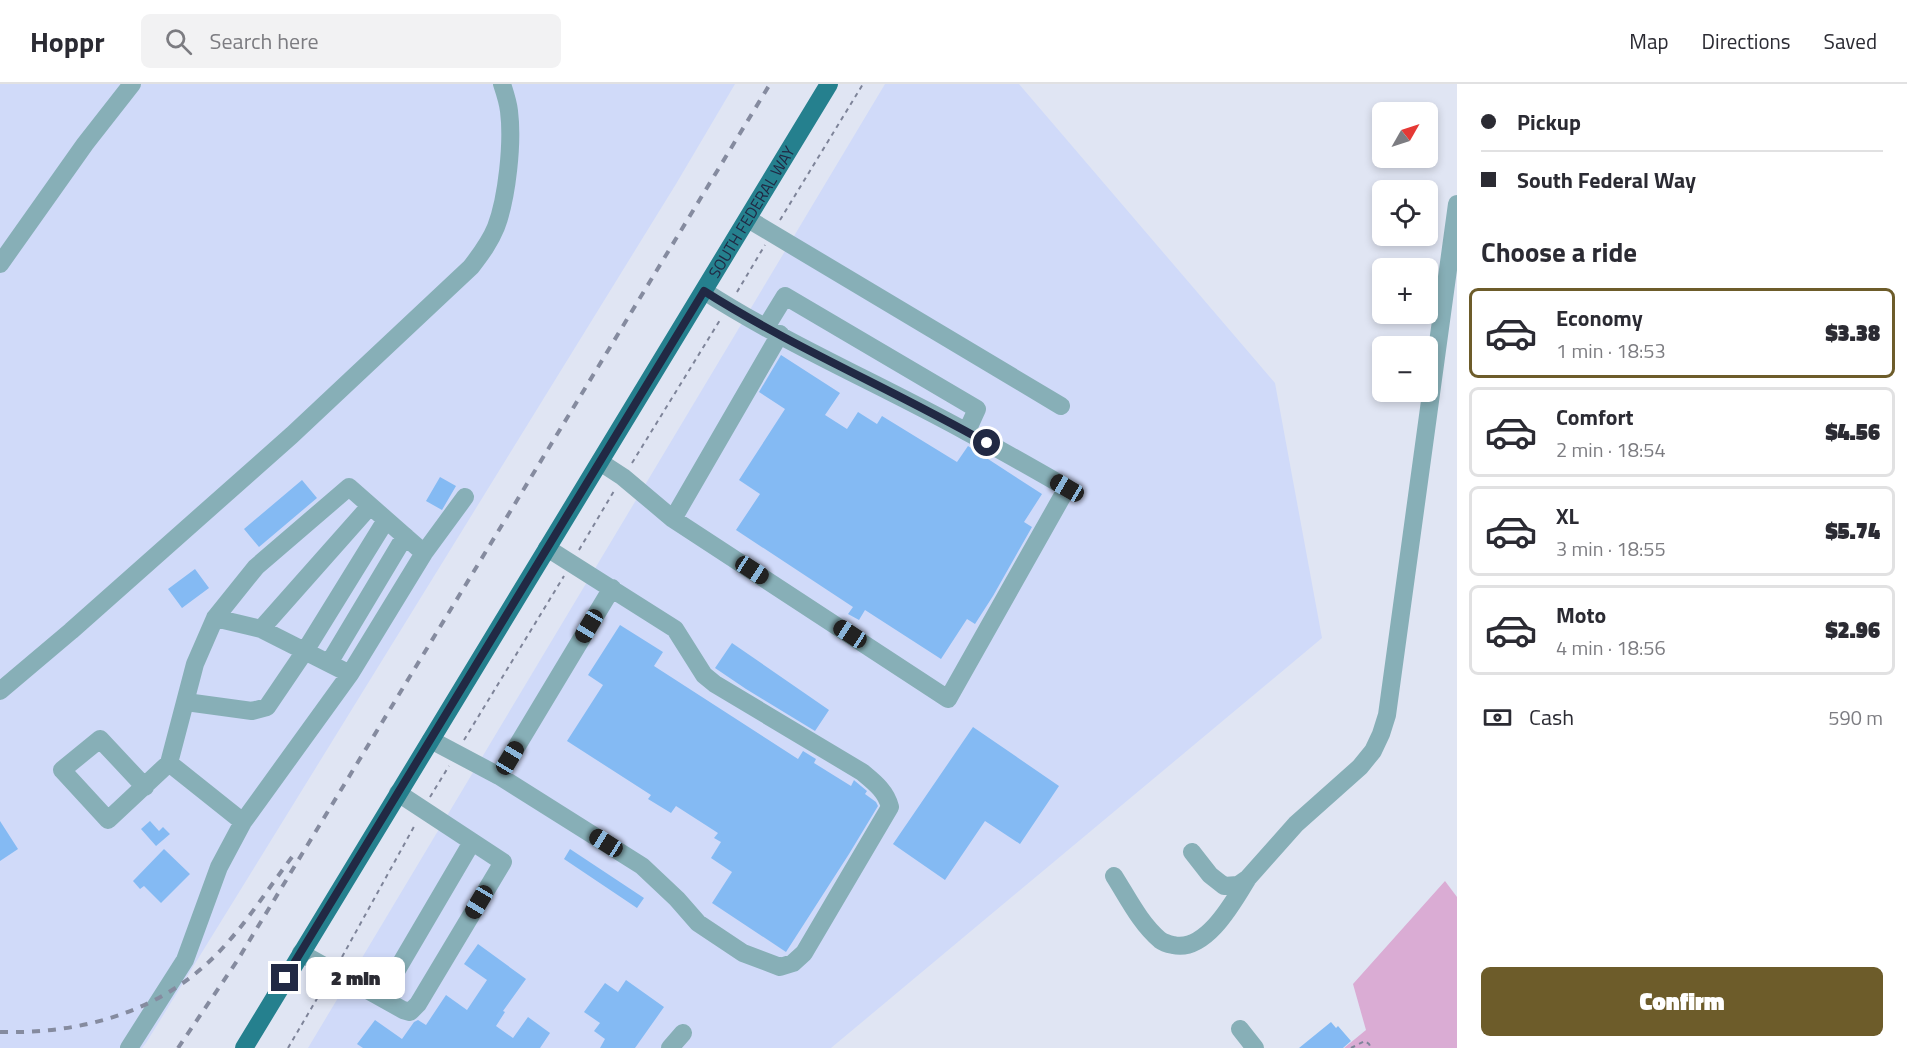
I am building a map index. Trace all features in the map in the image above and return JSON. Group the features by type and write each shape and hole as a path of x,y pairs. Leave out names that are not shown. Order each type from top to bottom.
{"main road":[{"name":"SOUTH FEDERAL WAY","path":"249,1046 301,953 829,84"}],"street":[{"path":"0,264 85,144 132,84"},
{"path":"0,691 292,435 471,267 485,248 496,226 506,185 510,138 509,111 502,84"},
{"path":"1114,876 1143,922 1162,942 1178,946 1189,945 1206,935 1228,911 1248,878 1296,824 1360,767 1373,751 1384,725 1390,692 1457,204"},
{"path":"748,219 1061,406"},
{"path":"600,462 623,477 673,519 948,699 1067,488 967,431 850,373 728,307 704,291"},
{"path":"673,519 773,330 785,296 977,409 967,431"},
{"path":"145,787 100,739 62,770 108,820 145,787 169,763 195,664 215,618 256,567 349,487 424,553"},
{"path":"129,1048 184,960 219,867 243,822 350,674 424,553 465,497"},
{"path":"261,629 370,506"},
{"path":"186,702 252,711 267,707 387,520"},
{"path":"329,663 405,536"},
{"path":"431,740 499,776 642,866 677,898 698,923 743,953 780,967 793,963 804,953 890,807 888,798 862,772 715,684 704,675 675,629 548,548"},
{"path":"499,776 612,588"},
{"path":"215,618 261,629 350,674"},
{"path":"169,763 243,822"},
{"path":"301,953 403,1011 410,1012 418,1004 503,862 398,793"},
{"path":"381,997 472,842"},
{"path":"1192,852 1210,875 1224,886 1238,885 1248,878"},
{"path":"1240,1029 1255,1048"},
{"path":"670,1048 683,1032"}],"path":[{"path":"1351,1048 1365,1041 1371,1048"}],"shaded area":[{"path":"0,84 735,84 676,184 142,1048 0,1048"},
{"path":"885,84 1019,84 1275,383 1322,638 831,1048 308,1048"},
{"path":"1445,881 1457,897 1457,1048 1344,1048 1366,1030 1353,984"}],"building":[{"path":"781,355 840,393 825,415 847,429 858,412 877,424 882,416 957,462 968,446 1042,494 1024,522 1032,527 993,596 975,624 967,619 941,659 865,610 859,620 848,614 853,607 736,530 760,494 739,480 785,409 759,392"},
{"path":"440,477 456,486 442,510 426,501"},
{"path":"302,480 317,498 259,547 244,529"},
{"path":"195,569 209,588 182,608 168,589"},
{"path":"620,625 663,652 654,666 798,759 803,751 816,759 814,763 851,786 854,780 867,791 865,794 876,802 878,806 786,952 712,903 732,872 711,858 721,842 714,838 718,833 676,806 671,813 648,799 651,795 567,741 603,685 588,675"},
{"path":"732,643 829,710 815,731 715,668"},
{"path":"973,727 1059,786 1020,844 985,821 945,880 893,844"},
{"path":"0,821 18,849 0,861"},
{"path":"150,821 159,831 163,827 170,834 156,846 141,829"},
{"path":"164,849 190,874 161,903 144,886 140,889 133,881"},
{"path":"570,849 644,898 637,908 564,859"},
{"path":"478,944 526,979 503,1011 505,1012 496,1026 513,1038 528,1017 550,1033 540,1048 363,1048 357,1044 375,1020 402,1039 414,1022 418,1020 426,1025 446,995 467,1010 487,980 464,964"},
{"path":"626,980 664,1007 635,1048 600,1048 605,1039 594,1031 600,1023 584,1012 605,983 618,992"},
{"path":"1331,1022 1336,1028 1338,1026 1351,1041 1343,1048 1299,1048"}],"railway":[{"path":"178,1048 237,961 770,84"},
{"path":"0,1032 30,1032 88,1024 143,1006 169,992 193,976 226,945 292,857"}],"route":[{"path":"285,978 704,291 728,307 850,373 987,443"}]}
